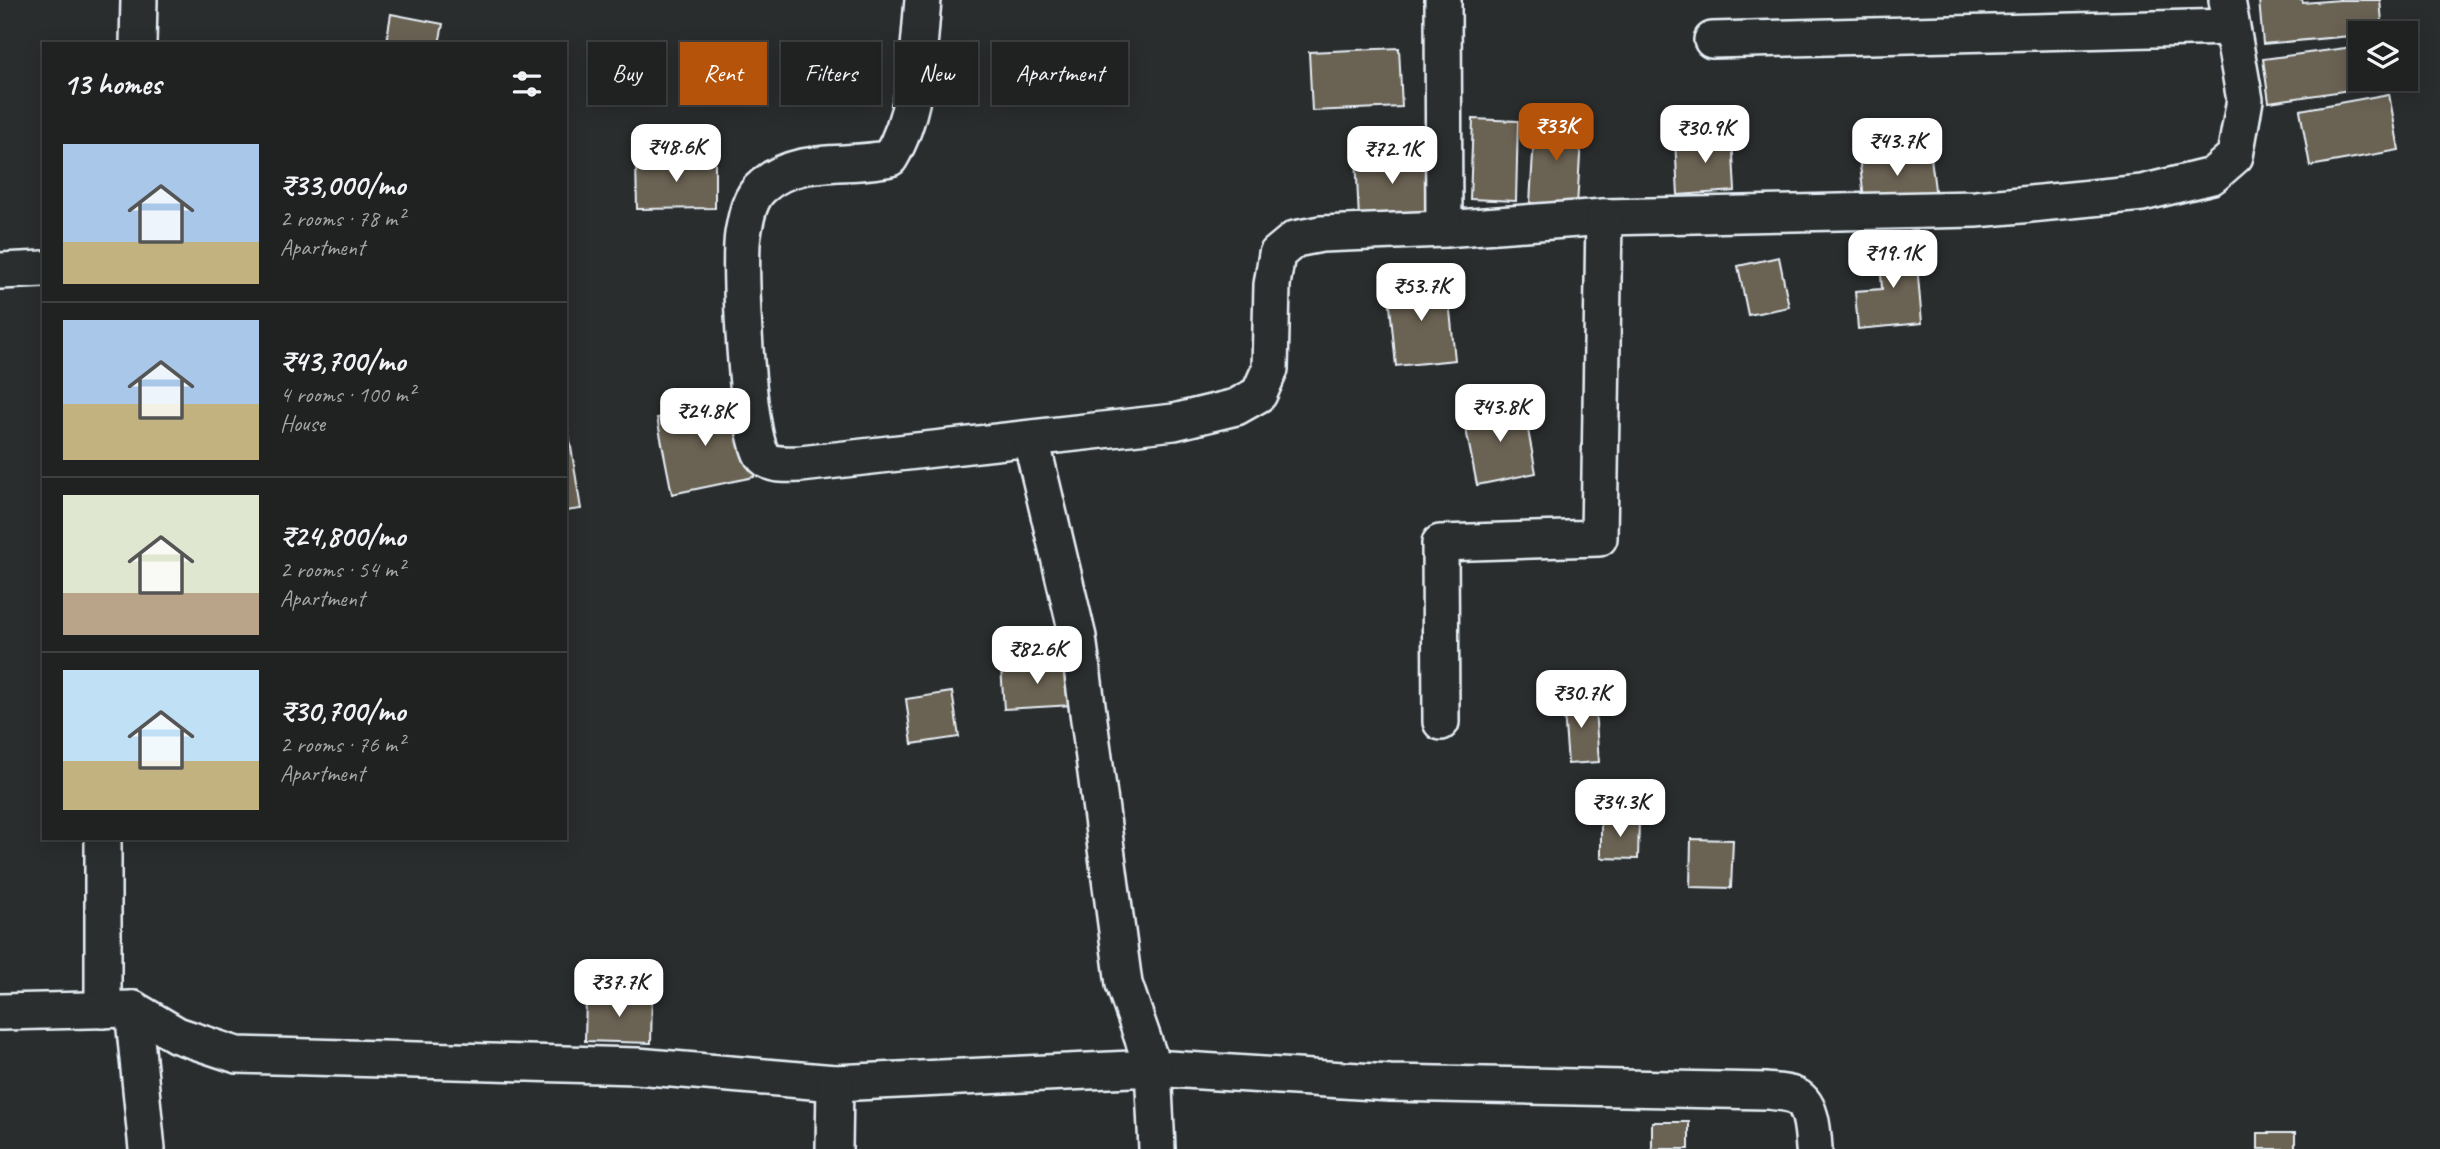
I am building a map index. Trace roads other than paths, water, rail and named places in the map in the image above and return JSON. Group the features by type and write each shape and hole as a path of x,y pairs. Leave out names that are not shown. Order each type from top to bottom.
{"street":[{"path":"138,42 139,0"},
{"path":"923,0 915,85 905,127 890,158 867,163 814,164 781,172 760,187 750,205 742,236 741,261 747,382 756,444 766,460 776,464 802,464 1174,422 1236,407 1259,394 1270,369 1272,285 1277,254 1295,239 1321,234 1444,229 1604,217 1976,209 2142,193 2212,176 2235,156 2245,100 2229,13 1712,40"},
{"path":"1443,0 1444,229"},
{"path":"1441,722 1440,543 1599,538 1604,217"},
{"path":"0,271 42,269"},
{"path":"1031,439 1078,636 1124,984 1153,1068 1157,1149"},
{"path":"103,840 118,1010 147,1149"},
{"path":"0,1012 118,1010 177,1035 237,1055 637,1066 835,1083 1153,1068 1390,1083 1766,1091 1793,1094 1802,1100 1808,1112 1814,1149"},
{"path":"834,1149 835,1083"}]}
